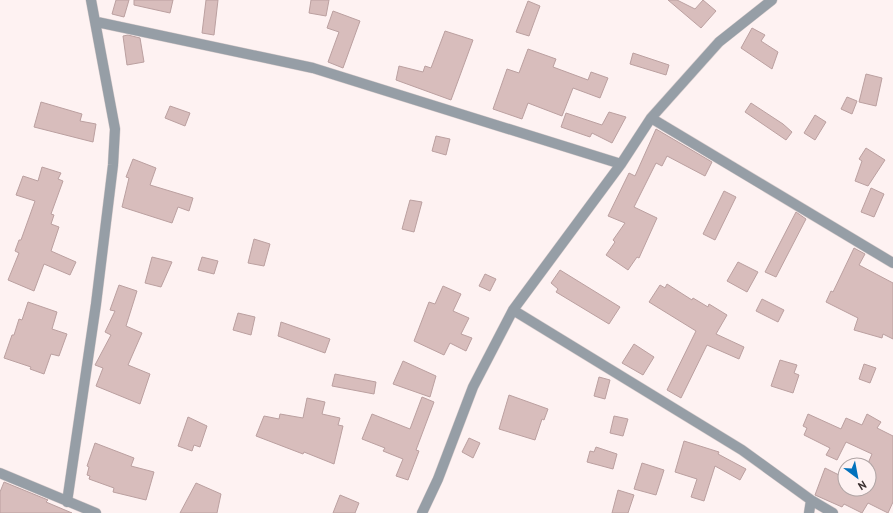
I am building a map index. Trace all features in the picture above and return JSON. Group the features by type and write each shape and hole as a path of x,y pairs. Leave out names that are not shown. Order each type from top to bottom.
{"street":[{"path":"67,502 96,304 113,165 115,129 97,22 91,0"},
{"path":"422,513 438,479 473,387 514,310 621,164 650,118 718,42 772,0"},
{"path":"97,22 313,68 621,164"},
{"path":"650,118 893,263"},
{"path":"514,310 742,450 811,500 833,513"},
{"path":"0,473 94,513"},
{"path":"809,513 811,500"}],"building":[{"path":"116,0 129,0 124,17 112,14"},
{"path":"134,0 173,0 170,13 134,5"},
{"path":"206,0 218,0 214,35 202,33"},
{"path":"311,0 329,0 326,16 309,13"},
{"path":"668,0 677,0 695,9 703,0 716,11 701,28"},
{"path":"528,1 540,6 529,36 516,32"},
{"path":"333,11 360,21 343,68 328,62 339,32 327,28"},
{"path":"752,28 765,35 761,41 778,52 772,69 741,48"},
{"path":"445,31 473,40 451,100 396,80 399,66 423,72 425,66 431,68"},
{"path":"128,35 140,38 144,62 127,65 123,36"},
{"path":"528,49 556,59 553,67 588,80 591,72 608,78 600,98 573,88 562,116 528,103 522,119 493,109 507,69 519,73"},
{"path":"633,53 669,65 666,75 630,64"},
{"path":"866,74 882,78 876,106 859,102"},
{"path":"847,97 857,101 852,114 841,109"},
{"path":"41,102 82,114 80,121 96,124 93,142 34,127"},
{"path":"751,103 783,124 792,132 786,140 745,112"},
{"path":"170,106 190,113 185,126 165,118"},
{"path":"609,112 626,117 612,143 592,133 590,137 561,127 566,113 602,125"},
{"path":"815,115 826,122 815,140 804,133"},
{"path":"656,129 712,162 705,176 667,156 662,166 656,163 634,207 657,218 639,258 637,257 628,270 606,255 615,242 613,240 625,223 608,216 629,173 635,176"},
{"path":"436,136 450,139 446,155 432,151"},
{"path":"866,148 885,160 868,186 855,181 862,161 859,159"},
{"path":"133,159 156,168 150,185 193,198 189,211 178,207 172,223 122,207 129,178 126,177"},
{"path":"42,167 61,173 58,179 63,181 51,214 54,215 51,224 59,227 51,251 76,262 70,275 44,264 34,291 8,280 19,253 15,251 19,240 21,240 35,201 16,195 23,176 38,181"},
{"path":"871,188 884,194 874,217 861,212"},
{"path":"724,191 736,197 715,240 703,234"},
{"path":"410,200 422,202 414,232 402,229"},
{"path":"796,212 806,219 776,277 765,272"},
{"path":"254,239 270,244 264,266 248,263"},
{"path":"854,248 865,254 859,265 893,283 893,339 883,334 882,338 854,330 858,318 826,302 831,291 833,292"},
{"path":"152,257 172,262 161,287 145,283"},
{"path":"202,257 218,261 214,274 198,270"},
{"path":"738,262 758,272 747,292 727,281"},
{"path":"560,270 620,307 609,324 556,292 558,289 551,283"},
{"path":"485,274 496,279 490,291 479,286"},
{"path":"667,284 692,300 693,298 708,307 709,304 727,315 716,334 744,347 739,359 707,345 681,398 667,390 696,331 649,302 660,285 665,288"},
{"path":"119,285 137,291 126,326 142,333 128,365 150,374 140,404 96,386 103,368 95,365 111,335 105,332 115,311 110,310"},
{"path":"443,286 461,294 453,311 469,318 461,334 472,338 466,351 450,343 444,355 414,341 429,302 435,304"},
{"path":"762,299 784,310 778,322 756,311"},
{"path":"28,302 57,312 52,329 67,334 59,356 51,354 44,374 30,369 31,367 4,358 12,335 14,335 19,319 22,320"},
{"path":"238,313 255,317 251,335 233,330"},
{"path":"281,322 330,339 325,353 278,336"},
{"path":"634,344 654,357 643,375 622,363"},
{"path":"780,360 797,365 794,373 799,375 793,393 771,386"},
{"path":"403,361 436,376 430,397 393,384"},
{"path":"864,364 876,368 870,383 859,379"},
{"path":"335,374 376,382 374,394 332,386"},
{"path":"599,377 610,380 605,399 594,396"},
{"path":"509,395 548,409 544,420 542,419 535,440 499,429"},
{"path":"422,397 434,402 416,450 419,451 408,480 396,476 403,459 383,451 385,448 362,439 372,414 410,429"},
{"path":"307,398 325,402 322,414 340,418 338,425 343,426 334,464 256,436 264,416 279,419 280,414 303,418"},
{"path":"808,414 841,429 846,418 862,425 867,414 881,422 877,428 893,436 893,502 888,513 868,503 862,513 844,504 842,507 815,495 825,468 837,474 837,497 877,497 877,457 871,457 872,454 846,442 838,457 837,457 837,460 826,455 830,448 804,435 807,428 803,426"},
{"path":"614,416 628,419 623,436 610,433"},
{"path":"188,417 207,426 200,447 194,445 192,451 178,446"},
{"path":"469,438 480,443 473,458 462,452"},
{"path":"684,441 719,452 718,454 746,469 740,480 715,466 704,501 691,497 697,479 675,472"},
{"path":"95,443 134,458 131,466 154,472 146,500 113,492 114,488 89,479 90,476 87,475 89,467 87,466"},
{"path":"596,447 617,454 613,469 587,462 590,451 594,452"},
{"path":"642,463 664,470 656,495 634,489"},
{"path":"4,482 48,500 46,502 72,513 0,513 0,492"},
{"path":"196,483 221,494 217,513 180,513"},
{"path":"618,490 634,495 628,513 612,513"},
{"path":"340,495 359,503 355,513 333,513"}]}
